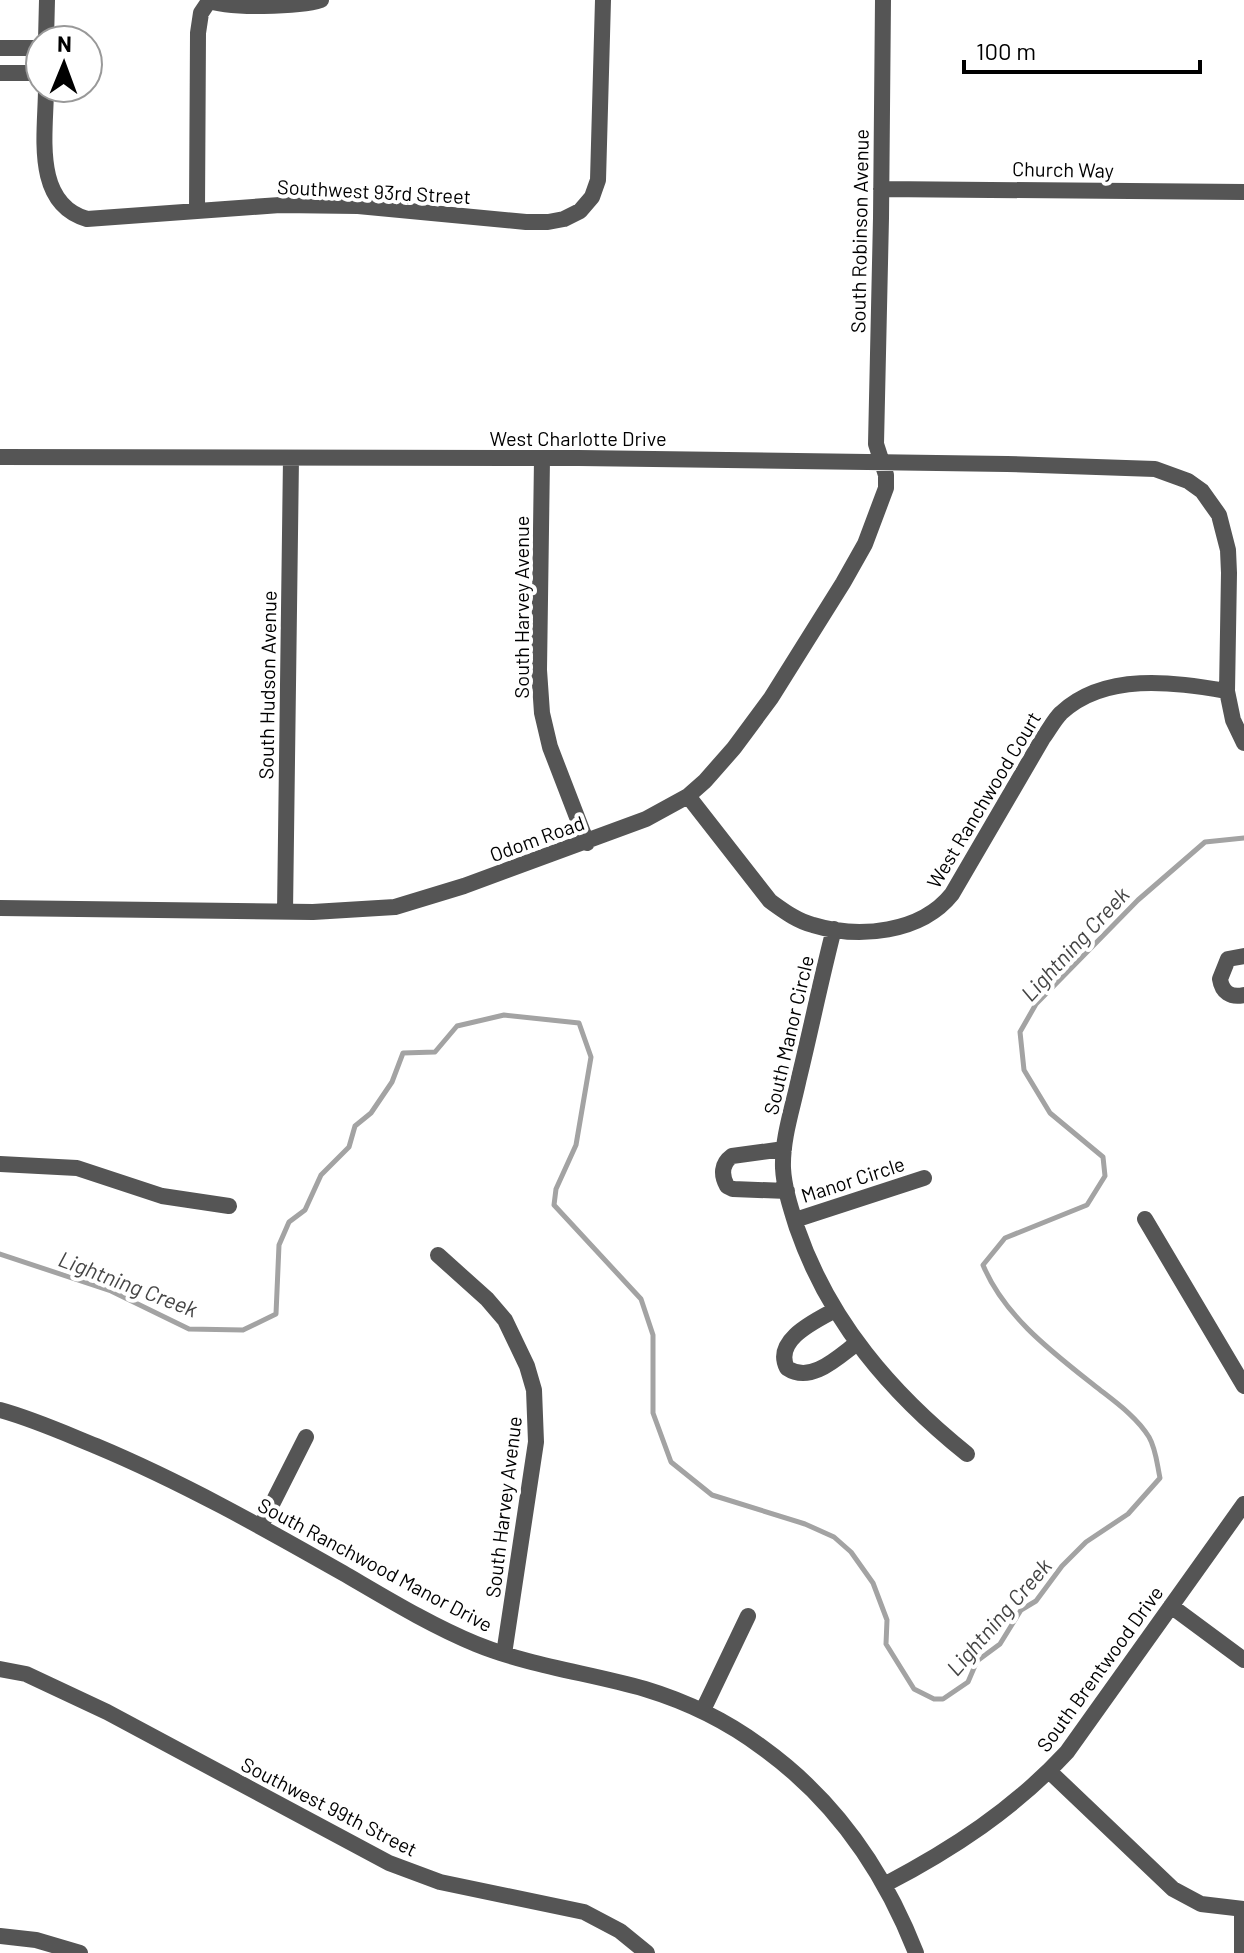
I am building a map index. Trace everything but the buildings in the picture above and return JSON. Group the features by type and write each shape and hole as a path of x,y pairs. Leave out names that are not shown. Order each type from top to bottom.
{"street":[{"path":"46,24 47,0"},
{"path":"197,210 198,33 201,13 209,1 225,5 294,5 321,0"},
{"name":"Southwest 93rd Street","path":"46,104 47,174 53,192 69,212 95,220 280,205 358,206 538,223 564,219 580,211 592,197 600,171 603,0"},
{"name":"South Robinson Avenue","path":"881,463 876,444 883,0"},
{"path":"0,48 24,48"},
{"path":"0,73 24,73"},
{"name":"Church Way","path":"881,189 1244,192"},
{"name":"West Charlotte Drive","path":"0,457 542,459 1155,469 1195,486 1219,515 1228,550 1227,691"},
{"name":"South Hudson Avenue","path":"285,912 291,458"},
{"name":"South Harvey Avenue","path":"542,459 539,670 542,713 550,747 587,843"},
{"name":"Odom Road","path":"0,908 359,911 409,903 587,843 646,819 688,796 705,781 771,698 865,544 886,488 886,475 881,463"},
{"name":"West Ranchwood Court","path":"688,796 770,901 799,920 834,929 862,931 904,925 931,915 942,906 963,878 1043,738 1060,714 1082,698 1113,687 1144,683 1227,691"},
{"path":"1227,691 1233,720 1244,743"},
{"name":"South Manor Circle","path":"834,929 784,1149 787,1191 805,1249 835,1310 857,1343 917,1413 967,1454"},
{"path":"1244,956 1228,959 1220,979 1230,995 1244,995"},
{"path":"784,1149 732,1156 724,1164 723,1171 727,1186 733,1189 787,1191"},
{"path":"0,1164 77,1168 162,1196 229,1206"},
{"name":"Manor Circle","path":"795,1220 924,1178"},
{"path":"1145,1219 1244,1386"},
{"name":"South Harvey Avenue","path":"438,1255 487,1299 505,1320 516,1339 534,1390 536,1442 504,1654"},
{"path":"835,1310 787,1343 783,1356 787,1368 798,1373 815,1372 857,1343"},
{"name":"South Ranchwood Manor Drive","path":"0,1410 49,1426 157,1471 475,1644 644,1689 703,1710 760,1745 809,1785 848,1828 884,1885 916,1953"},
{"path":"261,1526 306,1437"},
{"name":"South Brentwood Drive","path":"884,1885 980,1830 1022,1797 1067,1752 1244,1504"},
{"path":"1171,1606 1244,1660"},
{"path":"703,1710 748,1616"},
{"name":"Southwest 99th Street","path":"0,1669 26,1674 83,1700 389,1863 440,1882 584,1912 620,1931 647,1953"},
{"path":"1049,1771 1173,1889 1201,1904 1243,1909 1242,1953"},
{"path":"0,1936 36,1940 80,1953"}],"waterway":[{"name":"Lightning Creek","path":"0,1254 111,1291 189,1329 243,1330 276,1314 279,1245 289,1222 305,1210 321,1175 349,1147 355,1126 371,1113 392,1082 403,1053 435,1052 457,1026 504,1015 579,1023 591,1057 576,1145 556,1189 554,1205 641,1299 653,1335 653,1413 671,1462 712,1495 805,1524 834,1537 851,1552 873,1583 887,1620 886,1644 914,1689 934,1699 943,1699 968,1682 977,1661 1000,1644 1021,1610 1036,1601 1062,1566 1086,1542 1128,1514 1160,1478 1153,1446 1144,1429 1016,1317 1003,1301 983,1265 1005,1238 1087,1205 1105,1176 1103,1157 1050,1113 1024,1070 1020,1032 1036,1004 1138,900 1205,842 1244,838"}]}
